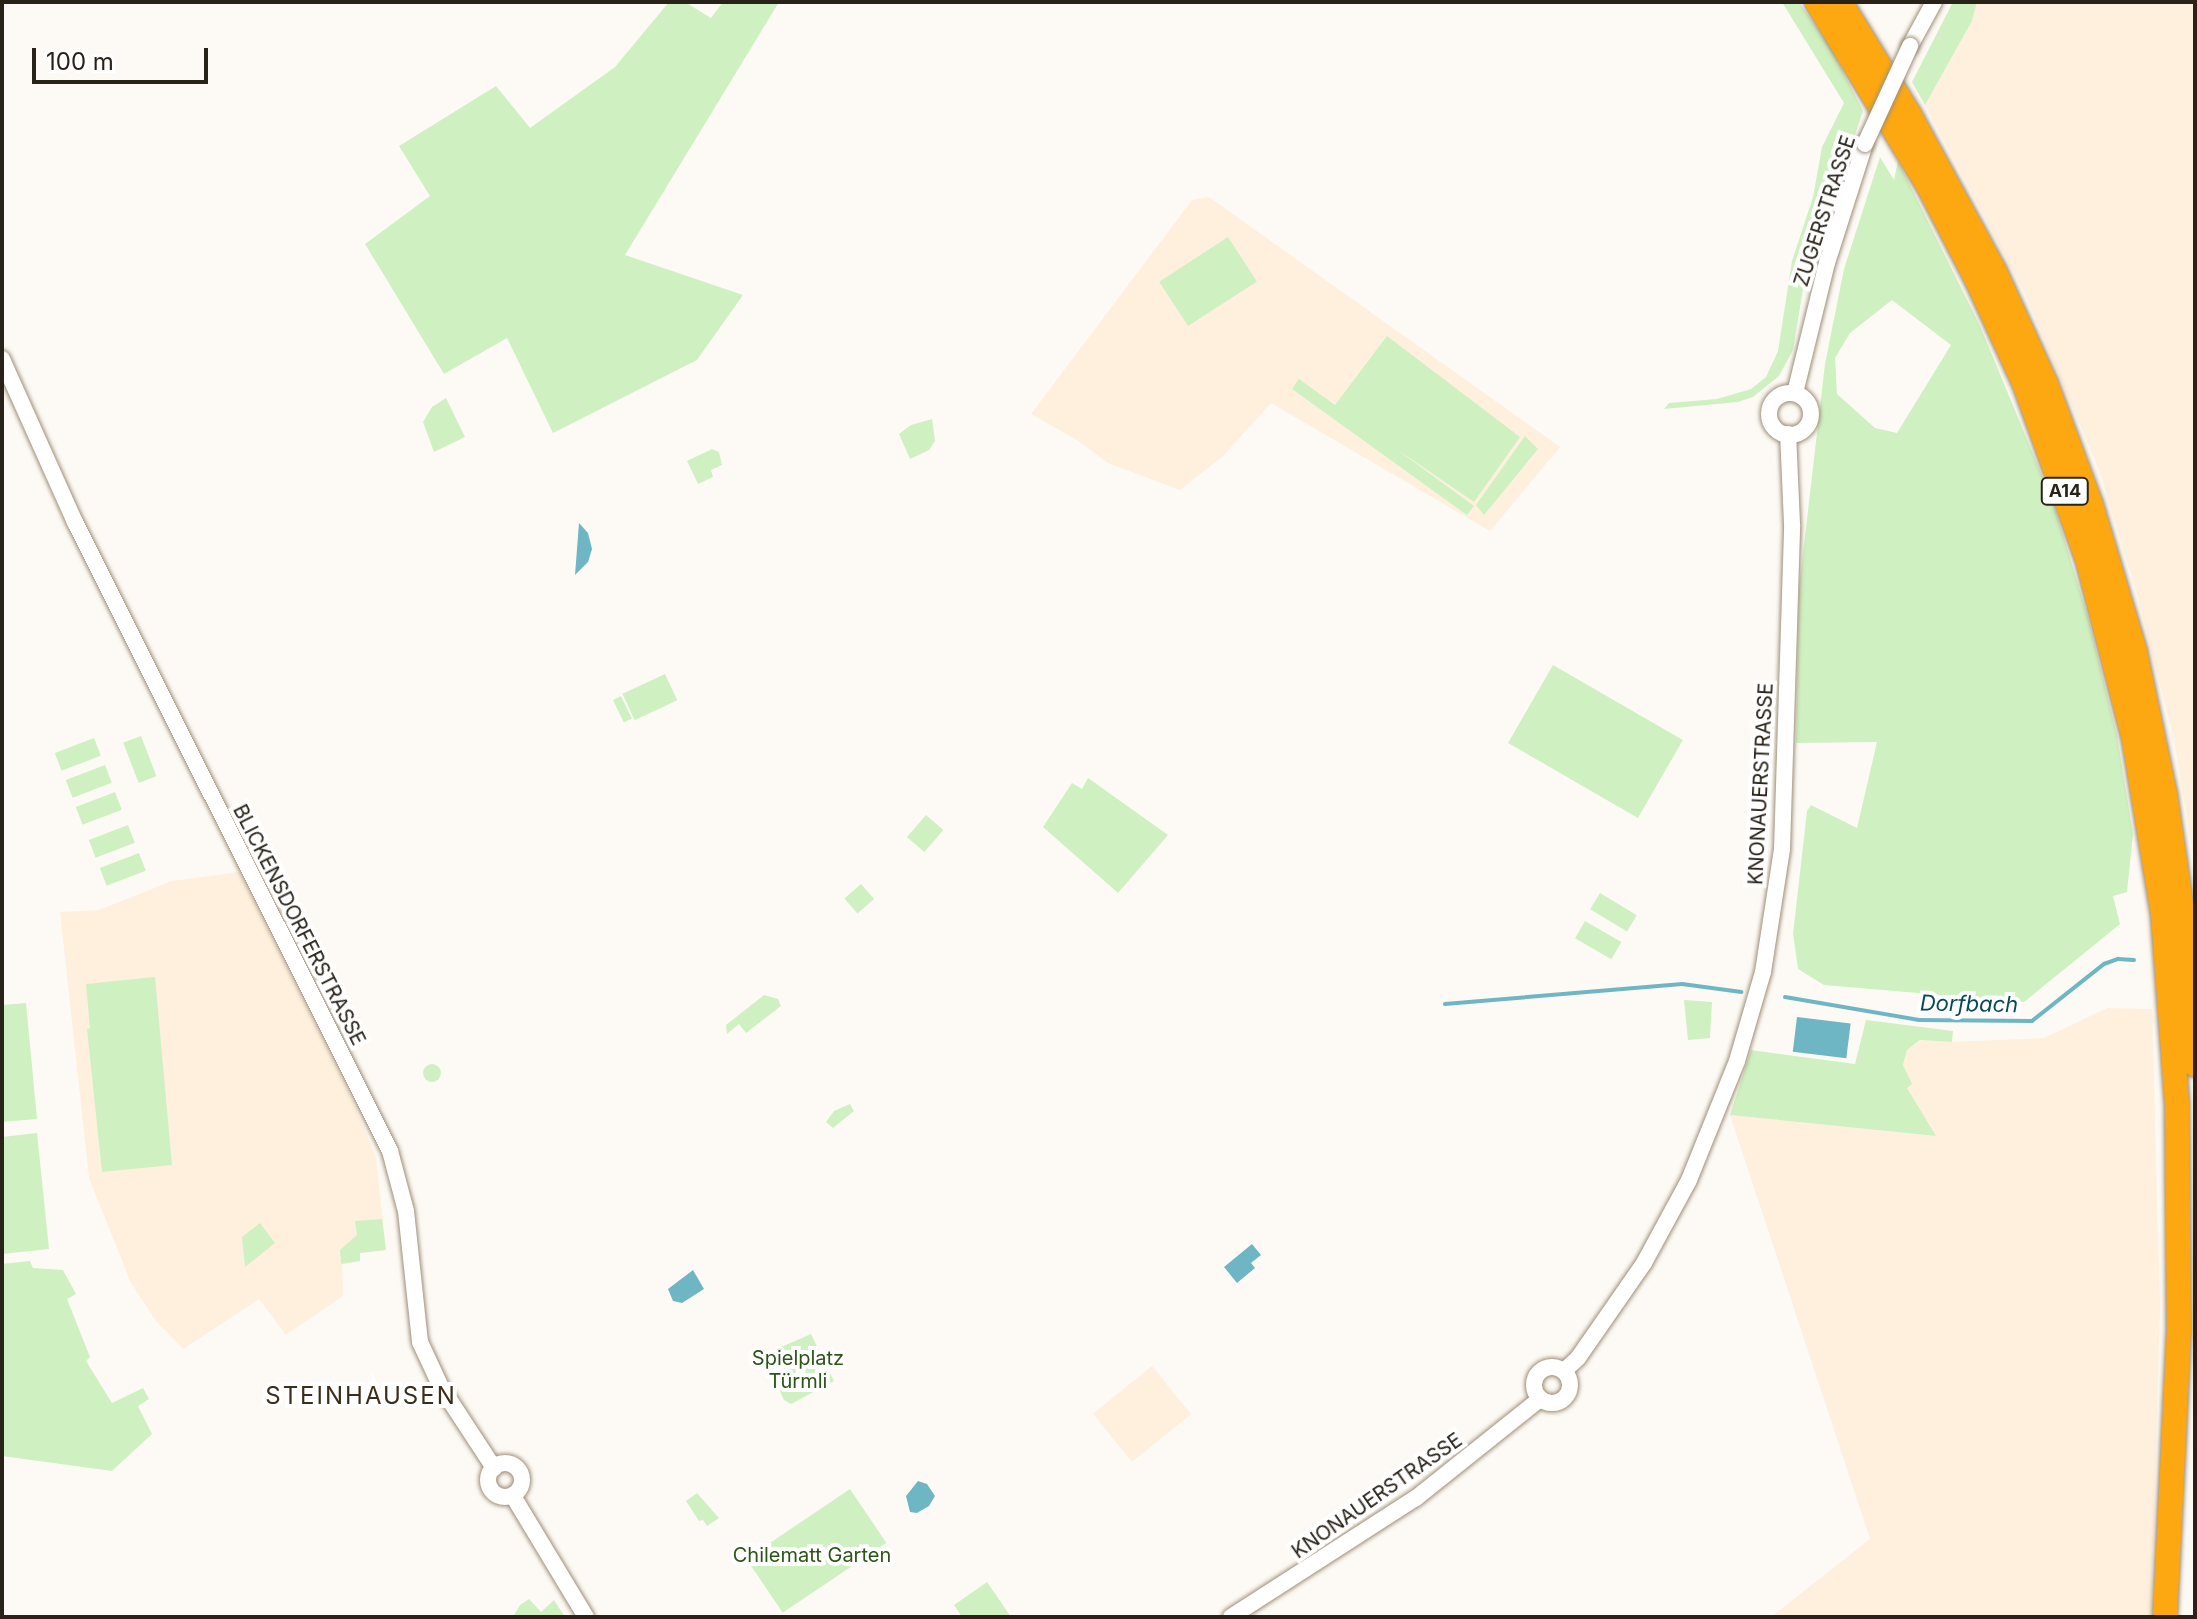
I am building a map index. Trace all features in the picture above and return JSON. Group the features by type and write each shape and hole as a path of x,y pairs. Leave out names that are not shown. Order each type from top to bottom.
{"highway":[{"name":"A14","path":"1817,2 1913,158 2002,333 2078,529 2128,710 2163,914 2177,1105 2180,1300 2165,1617"},
{"name":"A14","path":"1840,2 1910,116 1980,243 2046,384 2091,505 2135,652 2167,804 2183,918 2195,1065"},
{"path":"2181,1617 2195,1355"}],"street":[{"name":"ZUGERSTRASSE","path":"1795,393 1827,263 1865,144 1934,2"},
{"name":"BLICKENSDORFERSTRASSE","path":"2,359 23,412 390,1151 406,1211 420,1342 441,1387 494,1468"},
{"path":"1795,393 1807,401 1810,420 1801,431 1788,434 1776,429 1770,409 1776,398 1795,393"},
{"name":"KNONAUERSTRASSE","path":"1564,1371 1578,1358 1644,1263 1689,1180 1737,1061 1763,972 1782,849 1792,524 1788,434"},
{"name":"KNONAUERSTRASSE","path":"1551,1366 1564,1371 1570,1384 1567,1395 1552,1403 1540,1399 1533,1386 1540,1370 1551,1366"},
{"name":"KNONAUERSTRASSE","path":"1231,1617 1416,1498 1540,1399"},
{"path":"505,1463 519,1471 521,1487 513,1496 501,1497 490,1489 488,1479 494,1468 505,1463"},
{"path":"513,1496 586,1617"}],"shaded area":[{"path":"1977,2 2195,2 2195,866 2174,739 2137,594 2099,470 2024,291 1925,105 1972,21"},
{"path":"1209,197 1560,447 1490,531 1271,403 1222,457 1180,490 1108,463 1077,440 1031,414 1192,200"},
{"path":"239,872 350,1095 376,1157 386,1250 360,1253 360,1261 342,1264 343,1296 286,1335 259,1299 183,1349 156,1321 131,1283 89,1178 60,912 99,910 172,881"},
{"path":"2107,1008 2152,1009 2160,1308 2151,1617 1771,1617 1870,1539 1730,1115 1935,1136 1907,1088 1903,1065 1907,1050 1921,1040 1952,1042 2044,1038"},
{"path":"1152,1366 1191,1414 1132,1462 1093,1414"}],"green space":[{"path":"669,2 685,2 711,18 723,2 779,2 625,255 743,295 697,360 553,433 507,338 444,374 365,244 430,196 399,146 496,86 530,128 615,67"},
{"path":"1782,2 1799,2 1832,50 1863,111 1803,289 1793,350 1779,376 1753,397 1738,402 1664,409 1669,403 1717,399 1751,389 1766,377 1778,351 1792,261 1813,197 1822,147 1844,103"},
{"path":"1953,2 1977,2 1972,21 1925,105 1912,82"},
{"path":"1880,157 1894,180 1898,161 1980,326 2053,502 2088,617 2117,735 2133,834 2127,892 2113,896 2120,924 2024,1002 1824,985 1798,969 1793,934 1807,811 1811,805 1857,828 1877,742 1796,743 1799,588 1825,364 1844,269","holes":["1892,300 1951,345 1897,433 1875,428 1837,394 1835,358 1850,333"]},
{"path":"1228,237 1257,281 1188,326 1159,282"},
{"path":"1387,336 1520,437 1474,502 1395,448 1474,506 1467,515 1292,389 1299,379 1335,405"},
{"path":"446,398 465,437 434,452 423,422 432,407"},
{"path":"932,419 935,441 929,450 910,459 899,434 911,425"},
{"path":"1525,436 1538,449 1484,515 1476,505"},
{"path":"712,449 719,452 722,465 711,470 713,477 698,484 687,461"},
{"path":"1553,665 1683,740 1638,818 1508,743"},
{"path":"665,674 677,700 635,720 622,694"},
{"path":"621,696 632,718 624,722 613,700"},
{"path":"141,736 156,776 139,783 123,743"},
{"path":"94,738 101,756 62,771 55,753"},
{"path":"105,765 112,783 73,798 66,780"},
{"path":"1088,778 1168,835 1118,893 1043,827 1072,783 1082,789"},
{"path":"115,792 122,810 83,825 76,807"},
{"path":"926,815 943,830 924,852 907,837"},
{"path":"128,825 135,843 96,858 89,840"},
{"path":"139,853 146,871 107,886 100,868"},
{"path":"861,884 874,899 858,914 844,898"},
{"path":"1600,893 1637,915 1627,931 1590,909"},
{"path":"1585,921 1621,942 1611,959 1575,938"},
{"path":"155,977 172,1165 102,1172 87,1029 90,1028 86,984"},
{"path":"764,995 778,999 781,1006 746,1033 739,1024 727,1034 726,1025"},
{"path":"1684,1000 1712,1002 1710,1038 1688,1040"},
{"path":"26,1003 37,1119 2,1122 2,1005"},
{"path":"1866,1020 1953,1031 1952,1042 1920,1040 1907,1050 1903,1065 1912,1084 1907,1088 1936,1136 1730,1115 1751,1050 1855,1064"},
{"path":"428,1064 436,1064 441,1073 439,1080 428,1082 423,1077 423,1069"},
{"path":"850,1104 854,1111 833,1128 826,1122 834,1111"},
{"path":"37,1133 49,1249 2,1254 2,1137"},
{"path":"382,1219 386,1250 360,1253 360,1261 341,1264 340,1250 357,1235 355,1221"},
{"path":"260,1223 275,1243 245,1267 242,1237"},
{"path":"30,1261 33,1268 63,1270 76,1294 67,1299 90,1357 86,1361 112,1403 143,1388 149,1399 138,1406 152,1434 112,1471 2,1456 2,1264"},
{"name":"Spielplatz Türmli","path":"811,1334 834,1381 791,1404 784,1400 763,1355"},
{"name":"Chilematt Garten","path":"850,1489 886,1543 783,1613 746,1559"},
{"path":"697,1493 719,1518 707,1526 703,1520 699,1521 686,1501"},
{"path":"987,1582 1011,1617 962,1617 954,1605"},
{"path":"529,1599 541,1612 554,1600 565,1617 513,1617 520,1605"}],"water":[{"path":"579,523 588,533 592,549 588,562 575,575"},
{"path":"1797,1017 1851,1024 1846,1058 1793,1052"},
{"path":"1252,1244 1261,1255 1251,1263 1255,1268 1237,1283 1224,1267"},
{"path":"693,1270 704,1289 682,1303 673,1301 668,1289"},
{"path":"918,1481 927,1484 935,1496 929,1506 917,1513 910,1512 906,1496"}],"waterway":[{"name":"Dorfbach","path":"1785,997 1919,1020 2032,1021 2104,964 2118,959 2134,960"},
{"name":"Dorfbach","path":"1445,1004 1682,984 1741,992"}],"district":[{"name":"STEINHAUSEN","path":"361,1396"}]}
